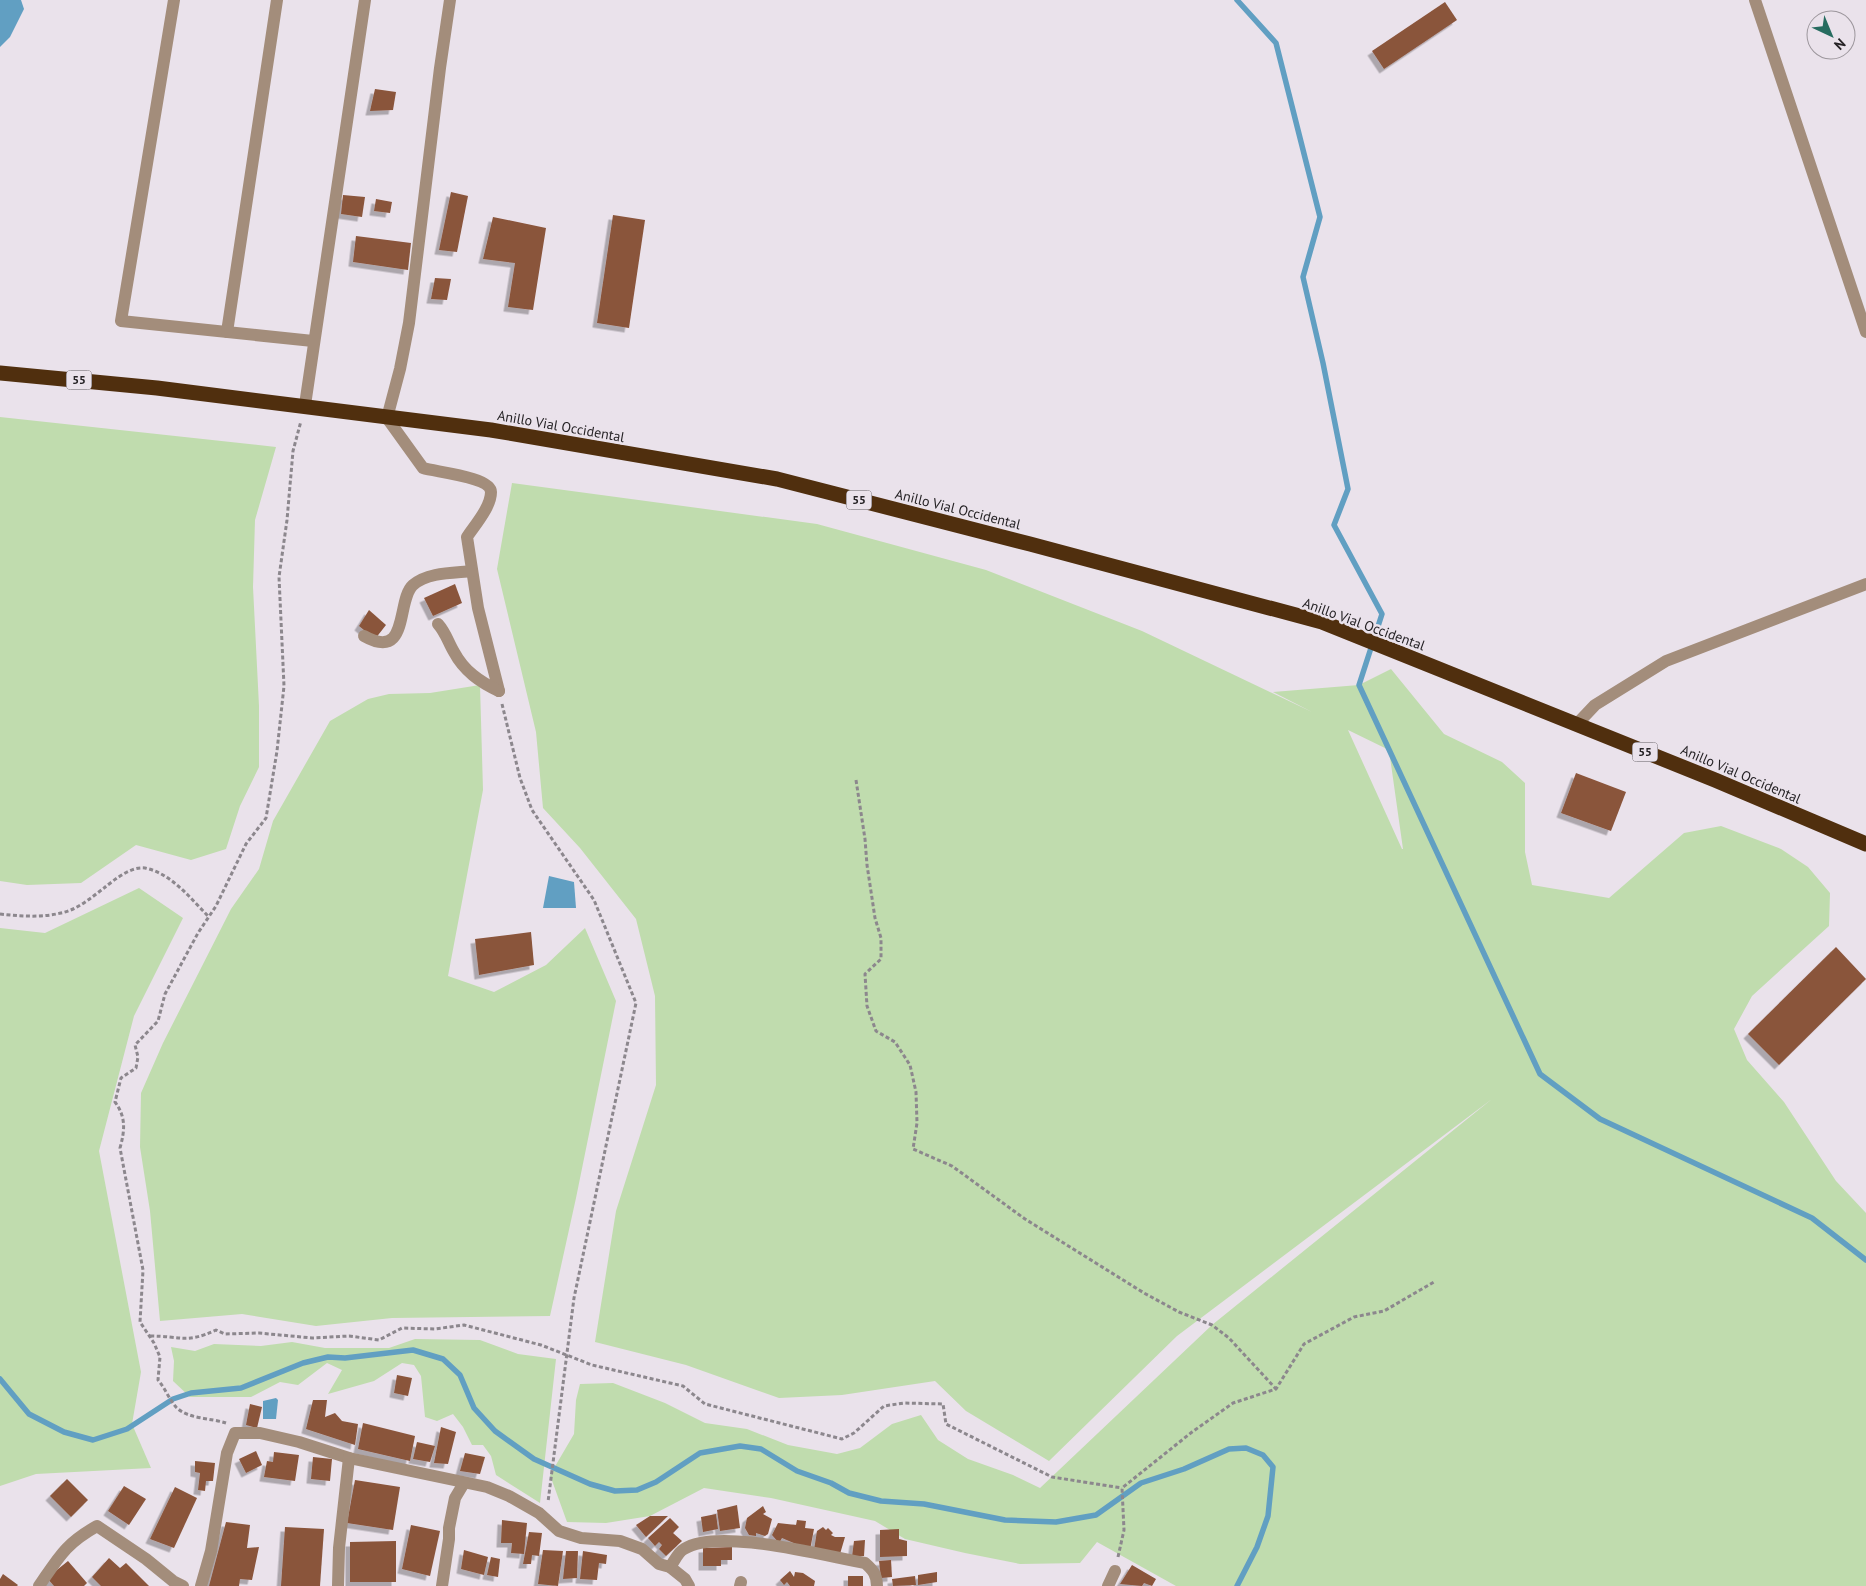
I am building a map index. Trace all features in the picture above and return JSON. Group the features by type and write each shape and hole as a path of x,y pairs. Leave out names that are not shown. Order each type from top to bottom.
{"highway":[{"name":"Anillo Vial Occidental","path":"0,373 157,388 491,430 777,479 1322,622 1577,724 1866,844"}],"street":[{"path":"174,0 121,320 313,341"},
{"path":"226,332 277,0"},
{"path":"305,406 313,341 365,0"},
{"path":"450,0 438,77 410,314 400,369 387,418 423,468 473,479 488,484 491,489 485,509 467,537 478,608 499,691"},
{"path":"1755,0 1866,332"},
{"path":"364,636 377,642 386,641 394,636 403,618 407,592 416,583 438,575 472,572"},
{"path":"1577,724 1595,705 1666,661 1866,584"},
{"path":"438,624 448,636 453,651 471,674 499,691"},
{"path":"201,1586 211,1551 227,1453 235,1434 260,1433 291,1440 349,1458 487,1487 509,1496 539,1513 559,1531 581,1538 620,1541 642,1550 658,1564 670,1567 685,1579 689,1586"},
{"path":"338,1586 349,1458"},
{"path":"442,1586 449,1528 455,1498 464,1483"},
{"path":"38,1586 65,1548 74,1539 97,1526 146,1560 173,1582 183,1586"},
{"path":"670,1567 682,1549 698,1544 739,1541 864,1563 877,1578 877,1586"},
{"path":"1108,1586 1115,1571"}],"path":[{"path":"235,1434 230,1425 215,1419 195,1417 177,1408 158,1380 160,1357 140,1322 142,1270 120,1148 124,1133 123,1113 115,1102 121,1078 136,1068 138,1057 134,1045 158,1021 166,994 209,917 246,844 266,818 277,752 284,686 279,577 287,520 293,451 305,406"},
{"path":"499,691 520,778 532,810 594,900 636,1003 574,1298 568,1354 550,1475 546,1520"},
{"path":"856,780 875,918 881,938 881,959 865,974 866,1006 876,1031 895,1042 910,1065 916,1092 917,1123 914,1149 952,1166 1025,1219 1144,1293 1179,1312 1212,1325 1228,1338 1276,1388"},
{"path":"0,914 30,917 63,913 89,900 120,875 144,868 163,876 184,892 209,917"},
{"path":"149,1336 169,1336 186,1340 199,1338 216,1330 225,1334 259,1333 312,1338 349,1336 379,1340 402,1328 435,1330 464,1325 568,1354 592,1365 683,1386 705,1404 842,1440 854,1433 884,1406 904,1403 943,1404 946,1424 1052,1478 1122,1488 1192,1432 1233,1403 1276,1388 1304,1344 1354,1317 1384,1311 1434,1282"},
{"path":"1115,1571 1124,1530 1122,1488"}],"green space":[{"path":"0,417 276,447 255,520 253,587 259,706 259,767 240,806 226,849 191,860 136,845 81,883 27,885 0,881"},
{"path":"512,483 817,524 986,570 1142,631 1312,712 1273,692 1359,685 1391,669 1444,734 1502,762 1525,783 1525,852 1532,885 1609,898 1684,833 1721,826 1781,849 1808,867 1830,893 1829,926 1752,996 1734,1029 1747,1060 1784,1102 1836,1181 1866,1213 1866,1586 1176,1586 1097,1542 1080,1563 1020,1564 905,1539 875,1521 771,1498 704,1488 650,1516 606,1523 567,1522 550,1475 574,1434 576,1400 580,1384 613,1383 665,1403 705,1423 747,1429 788,1445 837,1454 860,1448 892,1424 921,1415 938,1440 968,1459 1013,1475 1040,1488 1212,1325 1492,1099 1177,1336 1049,1461 966,1411 935,1381 842,1395 779,1398 686,1365 595,1342 616,1211 656,1085 655,996 636,919 580,848 543,808 536,732 497,569","holes":["1348,730 1389,750 1403,849"]},
{"path":"480,685 483,790 448,976 494,992 546,965 585,928 616,1001 550,1316 392,1318 316,1326 242,1314 160,1321 150,1211 140,1147 141,1093 163,1043 231,909 259,869 273,821 330,721 368,699 389,694 430,693"},
{"path":"139,888 183,918 134,1016 99,1151 141,1372 132,1424 151,1468 36,1474 0,1486 0,928 45,933"},
{"path":"415,1339 480,1340 518,1354 556,1359 540,1503 496,1475 491,1456 483,1445 472,1445 463,1427 453,1414 437,1421 425,1417 421,1376 414,1365 402,1363 374,1381 328,1394 342,1370 327,1363 298,1385 280,1382 251,1397 190,1397 173,1381 174,1361 171,1347 195,1351 214,1344 261,1346 292,1342 325,1348 389,1348"}],"water":[{"path":"0,0 21,0 24,9 10,37 0,47"},
{"path":"549,876 574,882 576,908 543,908"},
{"path":"276,1398 278,1400 276,1419 263,1419 263,1401"}],"building":[{"path":"1445,2 1457,20 1384,69 1372,51"},
{"path":"375,89 396,92 393,110 370,111"},
{"path":"451,192 468,196 457,252 439,250"},
{"path":"343,195 365,197 362,217 341,214"},
{"path":"376,199 392,202 390,213 374,211"},
{"path":"613,215 645,220 629,328 597,323"},
{"path":"493,217 546,228 533,310 508,307 515,263 483,259"},
{"path":"356,236 411,243 408,270 353,262"},
{"path":"435,278 451,279 447,300 431,299"},
{"path":"455,584 462,603 433,616 424,598"},
{"path":"369,610 386,625 375,639 359,626"},
{"path":"1576,773 1626,792 1611,831 1561,813"},
{"path":"531,932 534,965 479,975 475,939"},
{"path":"1836,947 1866,979 1779,1065 1748,1034"},
{"path":"397,1375 412,1378 408,1396 394,1393"},
{"path":"313,1400 327,1400 325,1417 335,1413 342,1421 358,1424 355,1445 306,1429"},
{"path":"250,1404 262,1407 257,1428 246,1425"},
{"path":"363,1423 415,1436 410,1461 358,1449"},
{"path":"441,1427 456,1432 448,1464 434,1463"},
{"path":"417,1442 435,1446 430,1462 413,1459"},
{"path":"256,1451 262,1465 246,1473 239,1459"},
{"path":"274,1452 299,1455 295,1481 264,1477 267,1461 273,1462"},
{"path":"465,1453 485,1457 480,1474 460,1471"},
{"path":"313,1457 332,1459 330,1481 311,1479"},
{"path":"195,1461 215,1463 213,1481 206,1481 205,1491 198,1490 200,1473 195,1472"},
{"path":"67,1479 88,1500 71,1517 50,1496"},
{"path":"355,1480 400,1487 393,1530 347,1523"},
{"path":"124,1486 146,1499 129,1525 108,1511"},
{"path":"175,1487 197,1498 174,1548 150,1539"},
{"path":"737,1505 740,1528 720,1531 717,1510"},
{"path":"763,1506 766,1512 763,1514 772,1519 768,1534 765,1536 756,1533 756,1536 749,1535 745,1528 747,1518"},
{"path":"716,1514 718,1529 703,1532 701,1517"},
{"path":"650,1516 668,1516 646,1537 636,1525"},
{"path":"670,1518 679,1527 673,1533 682,1541 666,1556 659,1549 662,1545 659,1542 655,1546 648,1538"},
{"path":"502,1520 527,1523 524,1554 511,1553 512,1543 501,1543"},
{"path":"797,1520 806,1521 805,1528 814,1529 810,1550 782,1538 779,1543 772,1535 778,1523 796,1525"},
{"path":"226,1522 250,1525 247,1548 259,1547 252,1580 240,1579 239,1586 209,1586"},
{"path":"411,1525 440,1531 430,1576 402,1569"},
{"path":"285,1527 324,1529 320,1586 281,1586"},
{"path":"823,1527 826,1530 828,1528 833,1533 831,1535 835,1537 845,1537 840,1554 814,1550 817,1531"},
{"path":"899,1529 899,1539 907,1541 907,1556 880,1557 880,1530"},
{"path":"529,1532 542,1533 539,1556 532,1555 531,1564 523,1564"},
{"path":"865,1540 864,1556 852,1557 854,1541"},
{"path":"396,1541 396,1582 350,1582 350,1542"},
{"path":"732,1547 732,1560 721,1560 721,1566 703,1566 703,1548"},
{"path":"464,1550 488,1557 484,1575 461,1569"},
{"path":"543,1550 563,1551 558,1586 538,1584"},
{"path":"566,1551 578,1551 577,1578 563,1579"},
{"path":"583,1551 607,1555 606,1564 599,1563 597,1580 580,1579"},
{"path":"491,1557 500,1559 498,1577 487,1575"},
{"path":"109,1558 120,1568 126,1563 149,1586 101,1586 92,1577"},
{"path":"891,1560 892,1577 881,1578 879,1561"},
{"path":"68,1561 87,1583 84,1586 54,1586 47,1578"},
{"path":"1132,1565 1156,1579 1152,1586 1144,1583 1142,1586 1120,1584"},
{"path":"790,1571 794,1577 795,1572 803,1573 815,1581 814,1586 790,1586 787,1582 784,1585 780,1580"},
{"path":"937,1572 937,1582 918,1585 918,1575"},
{"path":"3,1574 18,1585 0,1586 0,1579"},
{"path":"848,1576 863,1576 863,1586 848,1586"},
{"path":"915,1576 916,1585 893,1586 892,1579"}],"waterway":[{"path":"1237,0 1276,43 1320,217 1303,277 1323,363 1348,489 1334,525 1382,614 1359,685 1540,1074 1600,1119 1812,1218 1866,1260"},
{"path":"0,1379 29,1414 64,1432 93,1440 127,1429 173,1399 191,1393 241,1388 303,1363 328,1357 345,1358 413,1350 443,1359 460,1375 474,1408 495,1431 534,1459 590,1484 615,1491 637,1490 656,1482 700,1453 740,1446 761,1449 797,1471 831,1483 849,1493 881,1501 924,1504 1005,1520 1056,1522 1096,1515 1141,1483 1184,1469 1229,1449 1246,1448 1263,1455 1273,1467 1268,1516 1257,1547 1237,1586"}]}
